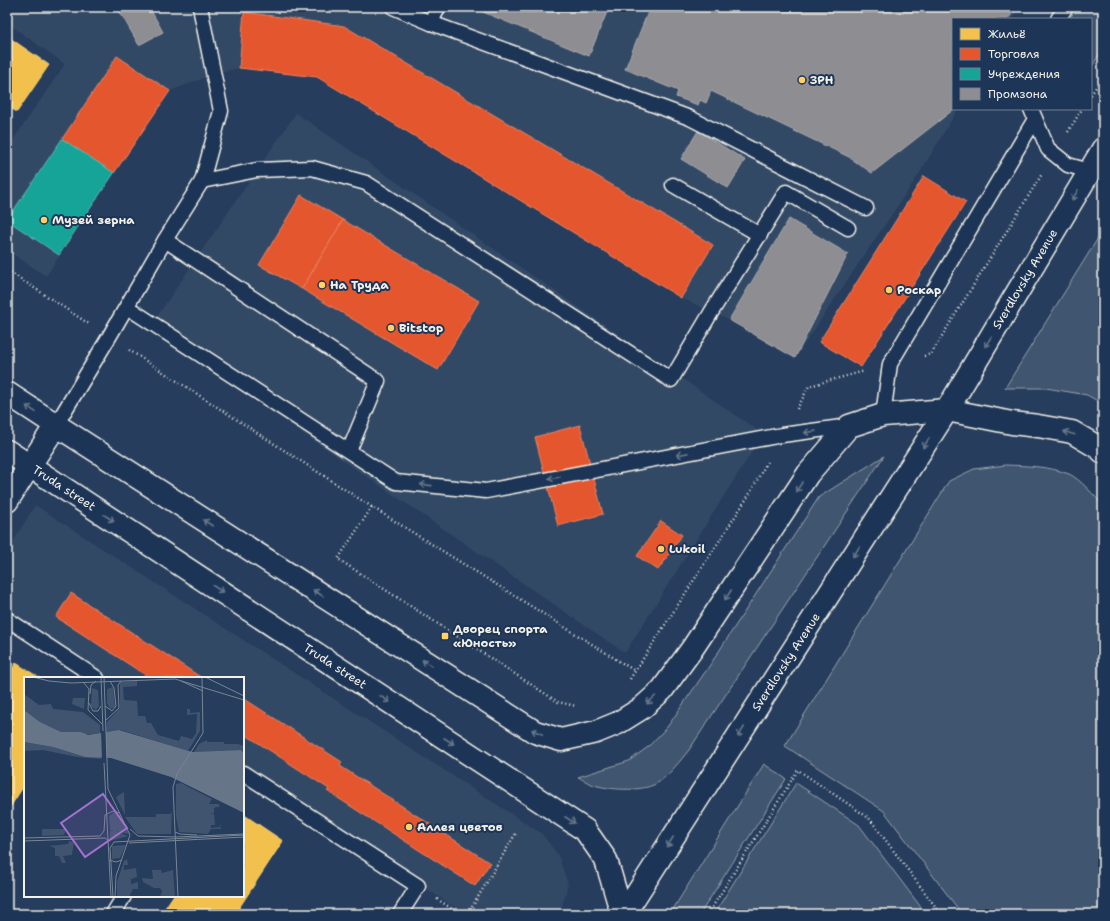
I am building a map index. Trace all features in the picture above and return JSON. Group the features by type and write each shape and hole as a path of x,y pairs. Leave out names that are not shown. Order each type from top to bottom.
{"main road":[{"name":"Sverdlovsky Avenue","path":"623,914 947,410 1103,149"},
{"path":"7,393 535,732 561,740 596,732 618,723 642,708 662,690 692,649 808,474 848,426 883,416 947,410 1012,423 1072,432 1103,452"},
{"path":"7,501 56,425"},
{"name":"Truda street","path":"7,451 585,830 606,860 623,914"}],"lane":[{"path":"56,425 127,307 165,240 202,181 220,111 200,7"},
{"path":"393,7 431,23 690,118 866,208"},
{"path":"431,23 438,7"},
{"path":"1059,18 1066,7"},
{"path":"1033,114 1048,149 1068,165 1089,171"},
{"path":"883,416 890,364 1033,114"},
{"path":"202,181 257,170 312,168 366,183 670,380 786,192 848,228"},
{"path":"673,185 760,235"},
{"path":"165,240 378,381 349,452"},
{"path":"127,307 396,482 486,491 782,436 848,426"},
{"path":"7,619 95,677"},
{"path":"244,774 418,886 400,914"},
{"path":"113,914 123,897"}],"path":[{"path":"1092,93 1103,76"},
{"path":"7,270 372,507 635,671"},
{"path":"627,683 750,495"},
{"path":"372,507 338,559 558,702 578,707"},
{"path":"708,914 798,770 869,818 941,914"},
{"path":"468,914 516,833"}],"shaded area":[{"path":"7,7 1019,7 1013,18 952,18 952,110 957,110 919,174 795,358 729,320 681,298 317,77 239,68 214,74 170,91 46,276 7,250 7,149 65,64 7,23"},
{"path":"1076,7 1103,7 1103,48 1092,66 1092,18 1070,18"},
{"path":"296,113 763,434 625,653 149,328"},
{"path":"1103,230 1103,404 1087,395 1046,388 1005,388"},
{"path":"884,456 689,750 671,771 659,782 638,789 621,789 593,785 578,777 629,761 648,747 668,726 710,665 819,497"},
{"path":"1006,465 1046,468 1069,474 1083,484 1103,506 1103,914 962,914 884,811 785,746 949,481 974,469"},
{"path":"35,505 541,833 558,855 568,884 560,914 465,914 244,770 244,677 102,677 7,615 7,552"},
{"path":"764,764 786,779 700,914 670,914"},
{"path":"796,783 859,825 926,914 714,914"}],"building: Жильё":[{"path":"7,36 49,65 17,112 7,106"},
{"path":"16,663 38,677 24,677 24,786 7,812 7,677"},
{"path":"244,815 283,841 235,914 161,914 172,897 244,897"}],"building: Торговля":[{"path":"244,12 344,26 713,245 681,298 317,77 239,68"},
{"path":"117,56 170,91 114,173 62,139"},
{"path":"924,176 966,202 861,367 819,342"},
{"path":"301,195 343,220 302,289 259,265"},
{"path":"343,220 479,301 438,370 302,289"},
{"path":"580,425 603,514 558,526 535,437"},
{"path":"661,521 682,535 658,570 637,556"},
{"path":"71,593 200,677 148,677 56,617"},
{"name":"Аллея цветов","path":"244,699 342,762 340,766 490,863 475,886 327,791 329,789 244,734"}],"building: Учреждения":[{"path":"62,139 114,173 59,255 7,220"}],"building: Промзона":[{"path":"117,7 149,7 163,32 139,45"},
{"path":"485,7 609,7 589,56 483,12"},
{"name":"ЗРН","path":"650,7 848,7 855,10 857,7 1017,7 1009,18 952,18 953,110 872,173 849,157 711,91 706,103 700,100 698,105 676,97 678,91 625,69"},
{"path":"698,131 745,160 728,188 681,159"},
{"path":"789,219 848,254 795,358 729,320"}],"place":[{"name":"ЗРН","path":"802,80"},
{"name":"Музей зерна","path":"44,220"},
{"name":"На Труда","path":"322,285"},
{"name":"Роскар","path":"889,290"},
{"name":"Bitstop","path":"391,328"},
{"name":"Lukoil","path":"661,549"},
{"name":"Дворец спорта «Юность»","path":"445,636"},
{"name":"Аллея цветов","path":"409,827"}]}
